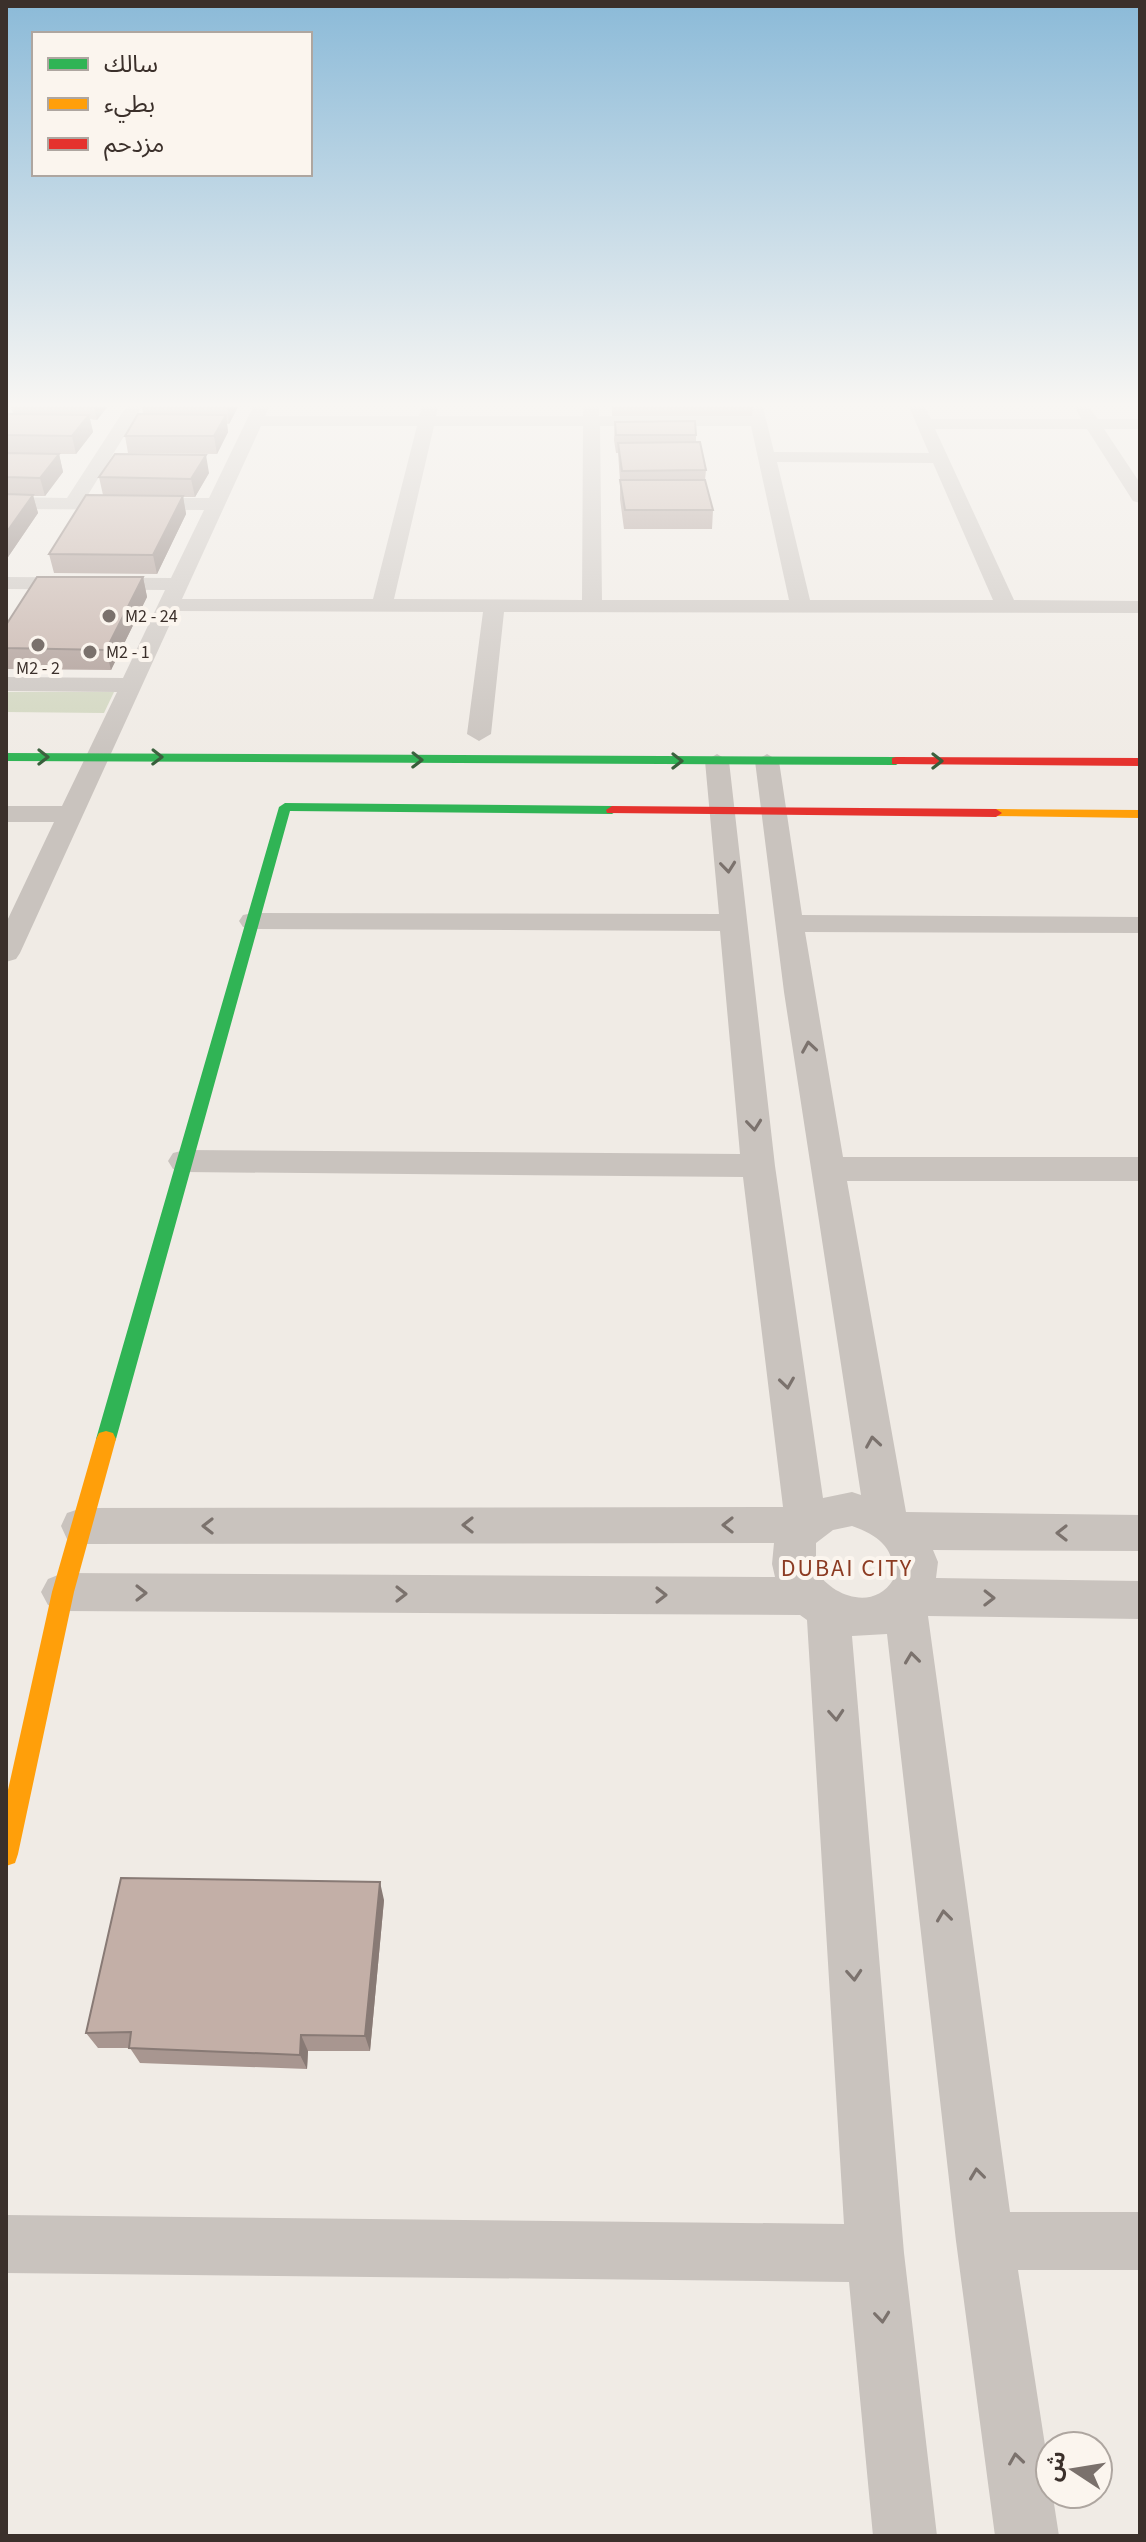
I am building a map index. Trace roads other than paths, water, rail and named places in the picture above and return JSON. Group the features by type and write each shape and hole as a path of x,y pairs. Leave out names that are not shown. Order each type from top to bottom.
{"street":[{"path":"6,953 205,526"},
{"path":"382,604 401,526"},
{"path":"592,526 592,605"},
{"path":"782,526 801,606"},
{"path":"970,526 1006,607"},
{"path":"6,583 178,584"},
{"path":"479,734 494,604"},
{"path":"168,605 1140,607"},
{"path":"6,684 131,685"},
{"path":"527,734 527,761"},
{"path":"6,757 1140,762"},
{"path":"717,761 758,1166 806,1525"},
{"path":"767,761 799,992 894,1525"},
{"path":"6,1854 63,1592 285,807 1140,814"},
{"path":"6,814 71,814"},
{"path":"253,921 734,923"},
{"path":"790,923 1140,925"},
{"path":"741,992 799,992"},
{"path":"185,1161 758,1166"},
{"path":"829,1169 1140,1169"},
{"path":"63,1592 818,1603 861,1619 892,1612 908,1600 918,1581 919,1564 914,1547 894,1525 870,1512 834,1510 818,1515 806,1525 792,1551 793,1566 818,1603 875,2253 905,2536"},
{"path":"82,1526 806,1525"},
{"path":"894,1525 1140,1533"},
{"path":"908,1600 1140,1600"},
{"path":"908,1600 985,2241 1027,2536"},
{"path":"985,2241 1140,2241"},
{"path":"6,2244 875,2253"}],"place":[{"name":"M2 - 24","path":"109,616"},
{"name":"M2 - 2","path":"38,645"},
{"name":"M2 - 1","path":"90,652"}],"district":[{"name":"DUBAI CITY","path":"847,1568"}]}
